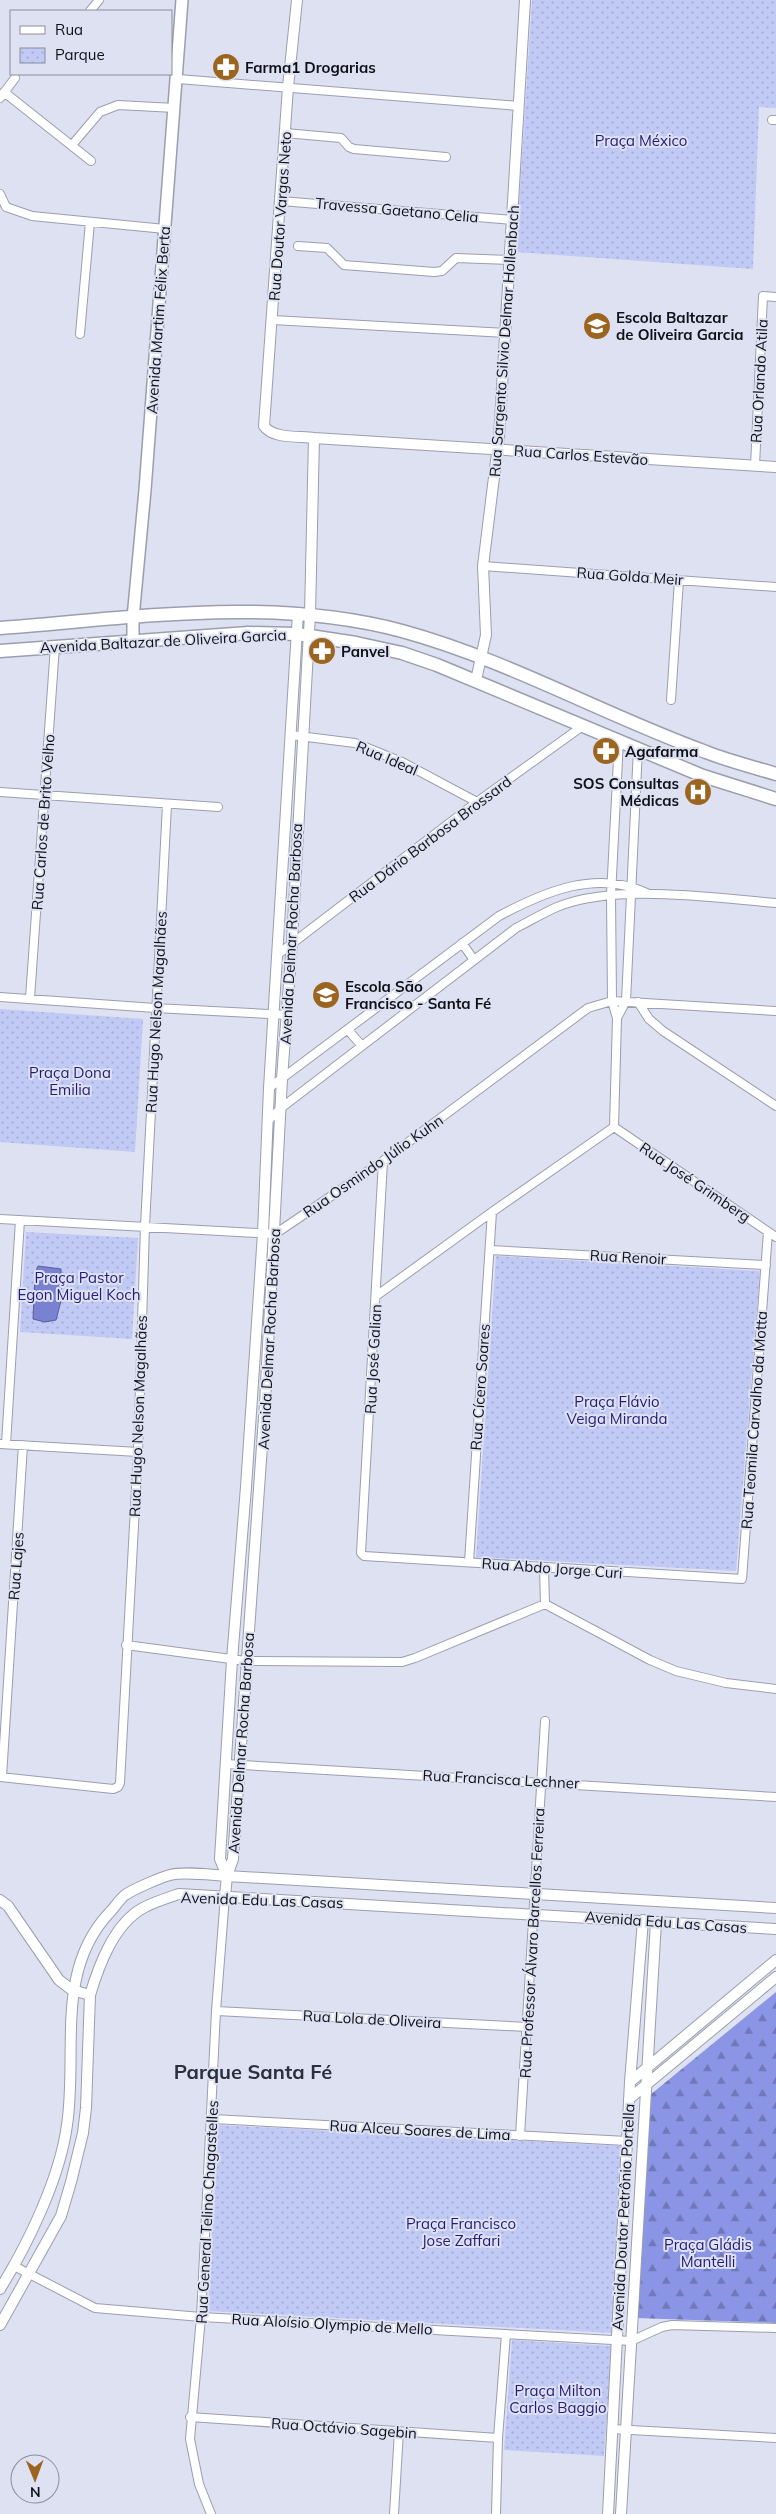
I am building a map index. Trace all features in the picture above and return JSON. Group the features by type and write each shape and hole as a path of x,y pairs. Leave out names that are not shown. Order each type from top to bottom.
{"main road":[{"name":"Avenida Martim Félix Berta","path":"133,640 133,618 178,79 182,0"},
{"name":"Avenida Baltazar de Oliveira Garcia","path":"0,628 244,611 304,613 403,632 482,659 706,752 776,774"},
{"name":"Avenida Baltazar de Oliveira Garcia","path":"0,651 248,633 303,634 402,653 476,680 703,776 776,799"}],"street":[{"path":"91,10 99,0"},
{"name":"Rua Doutor Vargas Neto","path":"268,431 264,426 288,87 297,0"},
{"name":"Rua Sargento Silvio Delmar Hollenbach","path":"476,680 486,635 483,566 498,450 525,0"},
{"path":"15,78 2,95 72,145 91,161"},
{"path":"178,79 519,106"},
{"path":"72,145 100,112 118,105 175,108"},
{"path":"285,133 341,138 349,148 354,149 446,157"},
{"path":"0,194 6,207 32,216 165,229"},
{"name":"Travessa Gaetano Celia","path":"281,201 513,220"},
{"path":"80,334 90,222"},
{"path":"298,246 327,248 344,265 434,272 442,271 456,258 510,260"},
{"name":"Rua Orlando Atila","path":"755,466 763,296 776,297"},
{"path":"273,320 506,333"},
{"name":"Rua Carlos Estevão","path":"268,431 276,434 314,438 776,467"},
{"name":"Avenida Delmar Rocha Barbosa","path":"227,1876 233,1859 275,1234 282,1078 292,942 302,736 303,634 314,438"},
{"name":"Rua Golda Meir","path":"483,566 776,587"},
{"path":"671,700 679,580"},
{"name":"Avenida Delmar Rocha Barbosa","path":"227,1876 220,1859 232,1660 263,1233 269,1088 291,735 303,634"},
{"name":"Rua Carlos de Brito Velho","path":"30,998 55,646"},
{"name":"Rua Dário Barbosa Brossard","path":"277,955 477,802 584,725"},
{"name":"Rua Ideal","path":"291,735 355,743 402,762 477,802"},
{"path":"376,1296 614,1127 618,1018 612,1000 611,896 620,740"},
{"path":"618,1018 626,1001 638,748"},
{"path":"0,792 167,805 218,807"},
{"name":"Rua Hugo Nelson Magalhães","path":"1,1777 113,1789 118,1787 138,1452 145,1226 167,805"},
{"path":"269,1088 499,916 546,892 564,887 612,884 630,886 647,893"},
{"path":"268,1120 281,1108 516,928 558,907 611,896 631,896 647,893 776,903"},
{"path":"462,943 474,960"},
{"path":"0,997 288,1015"},
{"name":"Rua Osmindo Júlio Kuhn","path":"275,1234 383,1162 588,1008 612,1000 776,1011"},
{"path":"638,1002 649,1019 663,1031 776,1106"},
{"path":"348,1030 362,1046"},
{"name":"Rua José Grimberg","path":"614,1127 776,1237"},
{"name":"Rua José Galian","path":"362,1556 383,1162"},
{"name":"Rua Cícero Soares","path":"469,1562 477,1416 492,1212"},
{"path":"0,1219 275,1234"},
{"path":"20,1220 3,1444 138,1452"},
{"name":"Rua Teomila Carvalho da Motta","path":"742,1579 768,1232"},
{"name":"Rua Renoir","path":"490,1250 766,1265"},
{"name":"Rua Lajes","path":"1,1777 23,1445"},
{"name":"Rua Abdo Jorge Curi","path":"362,1556 742,1579"},
{"path":"544,1568 545,1604"},
{"path":"126,1645 246,1661 402,1662 545,1604 650,1660 676,1671 726,1683 776,1689"},
{"name":"Rua Professor Álvaro Barcellos Ferreira","path":"520,2136 545,1721"},
{"name":"Rua Francisca Lechner","path":"226,1764 542,1781 776,1797"},
{"name":"Avenida Edu Las Casas","path":"0,2289 14,2266 54,2178 63,2147 70,2106 72,1990 77,1968 98,1924 126,1895 171,1874 776,1908"},
{"name":"Rua General Telino Chagastelles","path":"211,2514 199,2484 190,2438 190,2417 201,2317 213,2119 216,2011 227,1876"},
{"name":"Avenida Edu Las Casas","path":"0,2325 60,2216 79,2153 86,2108 90,1995 112,1940 142,1908 179,1894 776,1929"},
{"path":"0,1900 8,1906 59,1980 72,1990 90,1995"},
{"name":"Avenida Doutor Petrônio Portella","path":"608,2514 629,2099 642,1920"},
{"name":"Avenida Doutor Petrônio Portella","path":"621,2514 656,1922"},
{"path":"630,2082 776,1960"},
{"path":"629,2099 645,2088 776,1976"},
{"name":"Rua Lola de Oliveira","path":"216,2011 527,2027"},
{"name":"Rua Alceu Soares de Lima","path":"213,2119 627,2141"},
{"path":"63,2147 79,2153"},
{"name":"Rua Aloísio Olympio de Mello","path":"14,2266 95,2308 201,2317 631,2341"},
{"path":"631,2341 662,2327 672,2325 776,2328"},
{"path":"496,2514 498,2438 506,2334"},
{"name":"Rua Octávio Sagebin","path":"190,2417 498,2438"},
{"path":"612,2429 776,2438"},
{"path":"394,2514 398,2431"}],"green space":[{"name":"Praça México","path":"532,0 776,0 776,108 759,107 753,269 516,252"},
{"name":"Praça Dona Emilia","path":"0,1009 143,1019 135,1152 0,1142"},
{"name":"Praça Pastor Egon Miguel Koch","path":"26,1232 138,1238 132,1339 20,1332"},
{"name":"Praça Flávio Veiga Miranda","path":"496,1256 760,1271 736,1571 476,1557"},
{"name":"Praça Gládis Mantelli","path":"776,1992 776,2323 636,2318 650,2095"},
{"name":"Praça Francisco Jose Zaffari","path":"218,2125 622,2146 612,2333 208,2311"},
{"name":"Praça Milton Carlos Baggio","path":"512,2340 612,2346 604,2456 504,2450"}],"shaded area":[{"path":"38,1266 61,1269 61,1301 56,1320 45,1322 33,1319 35,1274"}],"place":[{"name":"Farma1 Drogarias","path":"226,67"},
{"name":"Escola Baltazar de Oliveira Garcia","path":"597,326"},
{"name":"Panvel","path":"322,651"},
{"name":"Agafarma","path":"606,751"},
{"name":"SOS Consultas Médicas","path":"698,792"},
{"name":"Escola São Francisco - Santa Fé","path":"326,995"}],"district":[{"name":"Parque Santa Fé","path":"253,2071"}]}
